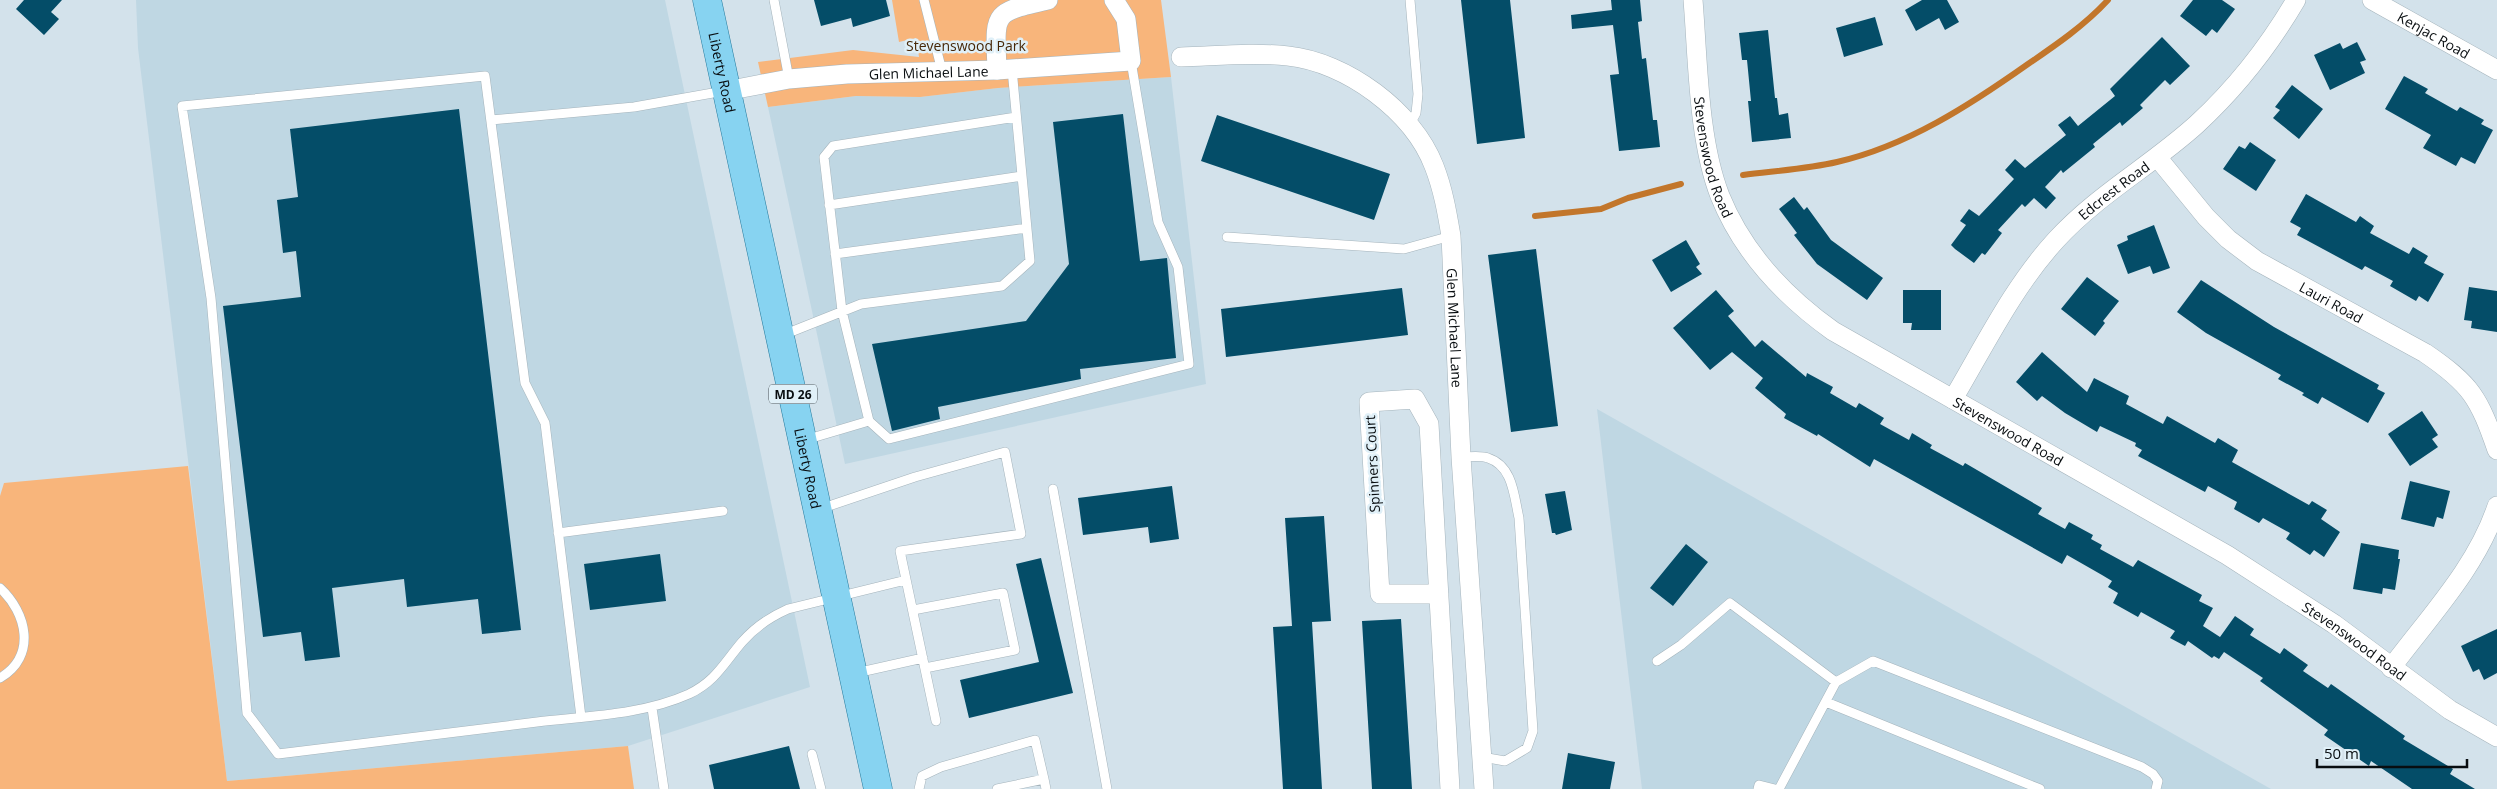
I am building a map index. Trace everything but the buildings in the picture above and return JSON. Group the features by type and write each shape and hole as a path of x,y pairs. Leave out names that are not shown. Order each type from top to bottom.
{"main road":[{"name":"Liberty Road","path":"707,0 878,789"}],"street":[{"path":"1004,69 995,29 1000,17 1011,8 1048,0"},
{"path":"1114,0 1126,19 1131,62"},
{"name":"Stevenswood Road","path":"1693,0 1709,153 1720,195 1738,231 1758,262 1778,286 1804,310 1833,331 2244,566 2334,624 2450,710 2497,738"},
{"name":"Edcrest Road","path":"1954,399 2026,277 2057,239 2089,210 2196,124 2230,91 2260,55 2296,0"},
{"name":"Kenjac Road","path":"2372,0 2497,70"},
{"name":"Glen Michael Lane","path":"1181,57 1289,56 1321,64 1349,76 1377,94 1420,139 1434,164 1446,204 1451,236 1461,457 1484,789"},
{"name":"Glen Michael Lane","path":"726,91 789,79 847,74 942,72 1131,62"},
{"name":"Lauri Road","path":"2157,156 2206,217 2228,239 2257,261 2425,353 2451,371 2474,394 2487,421 2497,450"},
{"name":"Spinners Court","path":"1439,594 1380,594 1368,402 1415,399 1429,424 1439,594 1450,789"},
{"path":"2391,668 2474,557 2490,528 2497,506"}],"lane":[{"path":"774,0 789,79"},
{"path":"924,0 942,72"},
{"path":"1409,126 1416,113 1418,94 1410,0"},
{"path":"1016,117 833,146 824,157 842,311 869,420 889,439 1189,364 1178,267 1158,222 1131,62"},
{"path":"780,336 861,304 1002,286 1030,261 1016,117 1004,69"},
{"path":"580,717 545,423 525,383 485,76 182,106 211,298 247,713 278,754 580,717 652,708 704,686 727,664 741,642 774,615 836,596 906,580"},
{"path":"491,120 634,107 726,91"},
{"path":"829,205 1022,176"},
{"path":"835,254 1027,228"},
{"path":"1227,237 1404,249 1451,236"},
{"path":"802,441 869,420"},
{"path":"818,510 915,477 1005,452 1021,534 900,551 936,721"},
{"path":"1461,457 1488,457 1505,469 1512,488 1520,528 1533,731 1527,748 1505,761 1482,757"},
{"path":"1053,489 1107,789"},
{"path":"558,533 723,511"},
{"path":"0,588 12,600 22,616 24,630 23,646 17,661 0,678"},
{"path":"913,610 1003,593 1015,650 925,668"},
{"path":"1657,661 1681,645 1730,603 1836,682"},
{"path":"853,674 923,658"},
{"path":"1779,789 1836,682 1873,661 2142,767 2153,774 2158,781 2156,789"},
{"path":"1826,702 2040,789"},
{"path":"652,708 664,789"},
{"path":"919,789 922,776 941,767 1036,740 1046,789"},
{"path":"812,754 821,789"},
{"path":"997,789 1044,779"},
{"path":"1758,789 1759,785 1775,789"}],"shaded area":[{"path":"136,0 665,0 810,687 628,746 227,781 138,48"},
{"path":"1171,77 1206,384 845,464 768,107 856,96 920,97 998,88"},
{"path":"1597,409 2271,789 1642,789"}],"green space":[{"name":"Stevenswood Park","path":"892,0 1161,0 1171,77 998,88 920,97 856,96 768,107 758,62 853,50 919,57 916,38 899,42"},
{"path":"188,466 227,781 628,746 634,789 0,789 0,496 4,483"}],"waterway":[{"path":"1743,175 1837,162 1863,155 1913,135 1961,109 2049,50 2090,18 2108,0"},
{"path":"1535,216 1601,209 1628,198 1681,184"}]}
